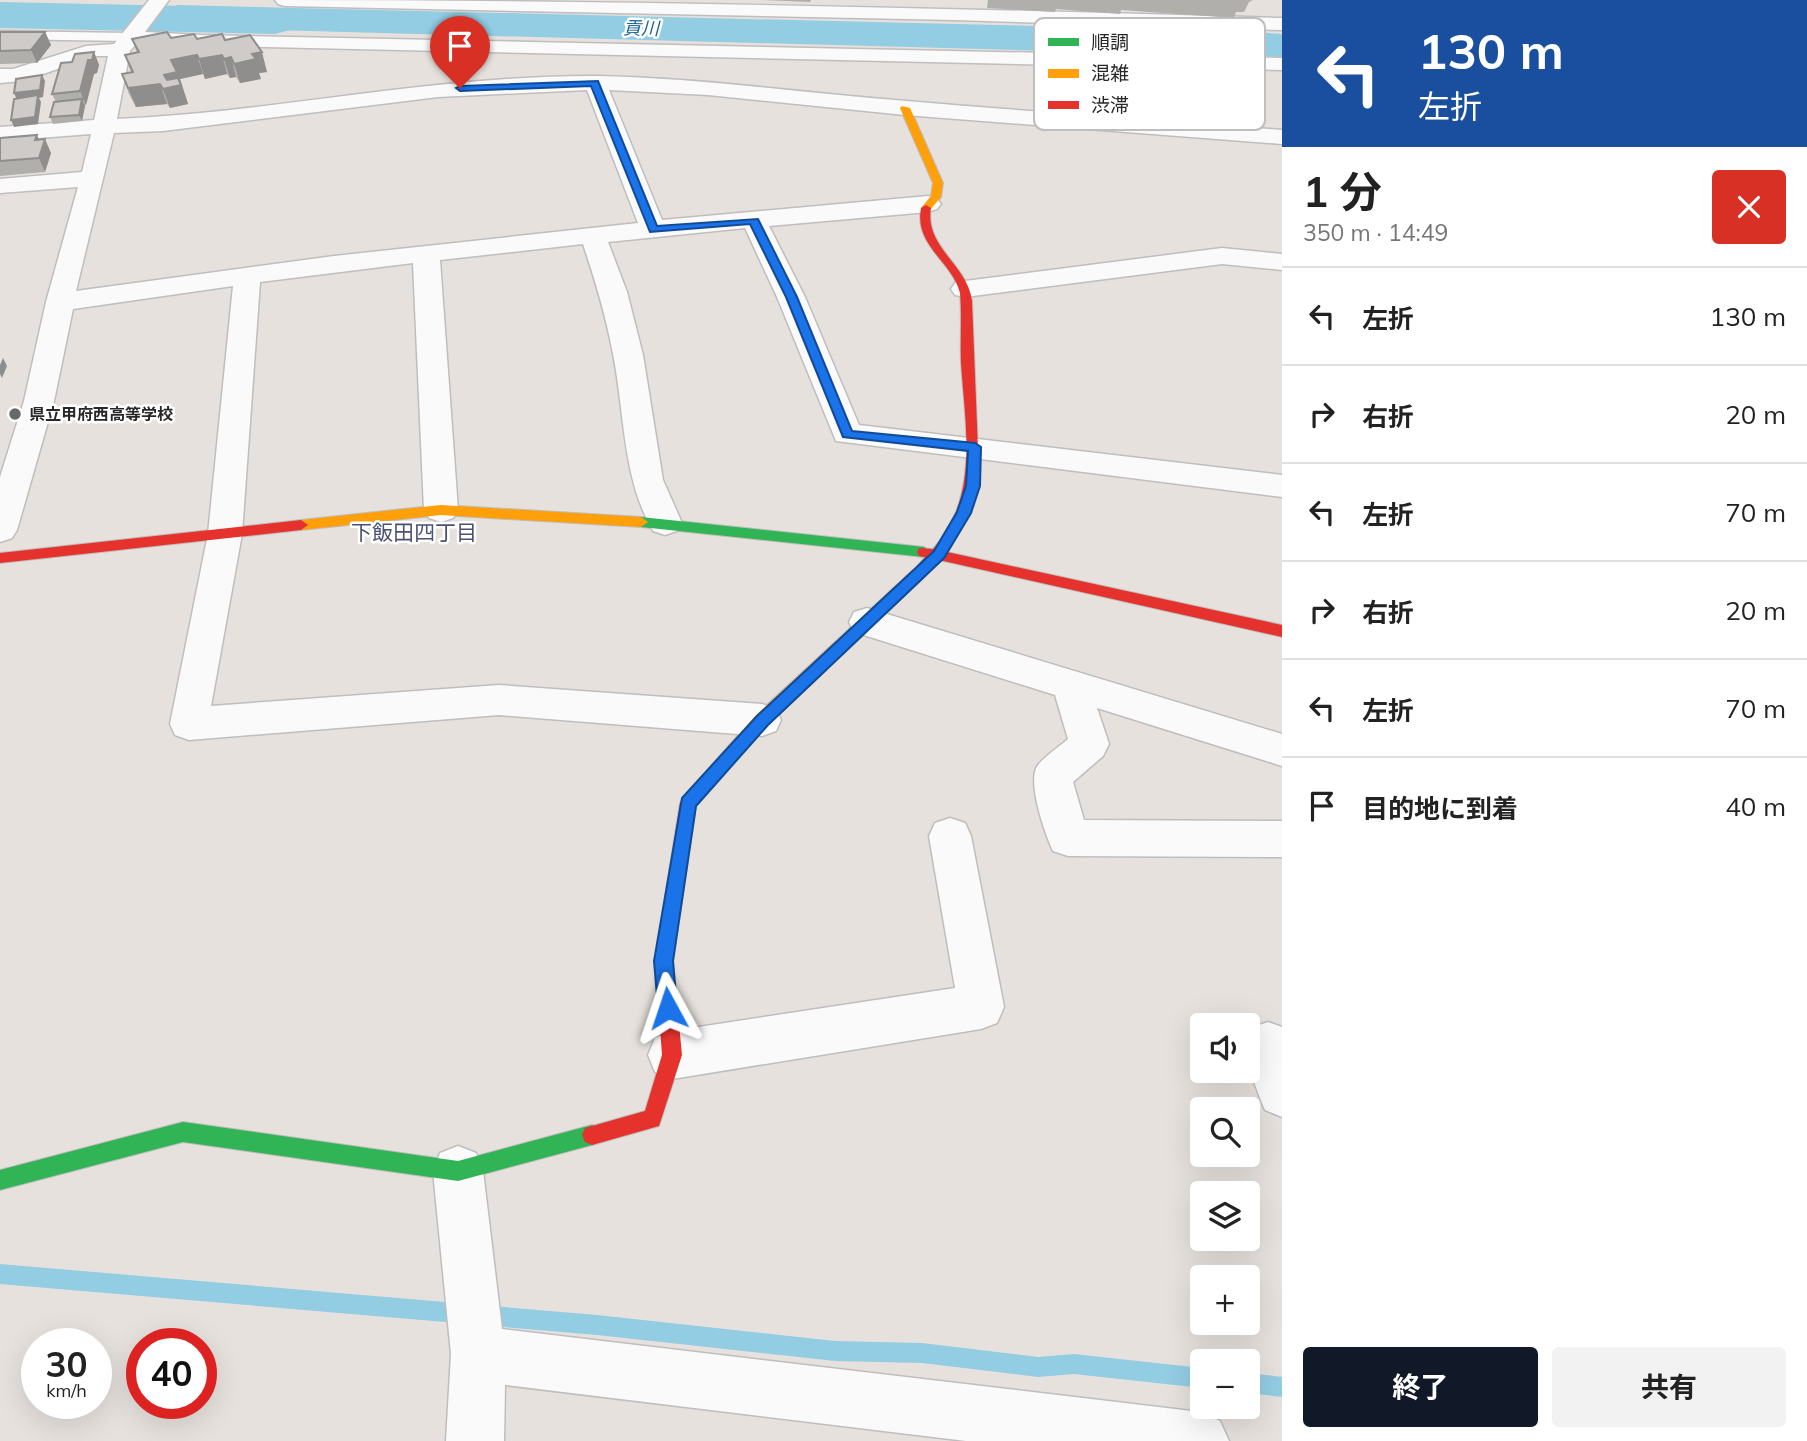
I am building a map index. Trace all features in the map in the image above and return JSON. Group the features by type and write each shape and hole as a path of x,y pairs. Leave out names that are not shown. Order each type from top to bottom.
{"street":[{"path":"285,0 1108,18"},
{"path":"0,530 39,401 60,302 127,40 158,1"},
{"path":"0,76 15,76 127,40 1034,57"},
{"path":"594,83 653,229"},
{"path":"0,134 163,124 438,90 594,83 708,88 1034,117"},
{"path":"0,1180 183,1132 458,1171 652,1119 672,1055 664,961 688,803 762,720 939,554 964,513 973,486 975,447 967,362 965,289 927,233 923,217 928,204 936,197 938,183 905,107"},
{"path":"1194,130 1282,137"},
{"path":"0,186 93,178"},
{"path":"60,302 334,264 653,229 928,204"},
{"path":"754,221 791,297 847,434 975,447 1282,486"},
{"path":"593,236 613,292 628,355 647,480 665,523"},
{"path":"426,256 441,510"},
{"path":"965,289 1210,258 1282,262"},
{"path":"247,277 225,534 189,724 499,700 762,720"},
{"path":"0,558 441,510 665,523 939,554 1282,632"},
{"path":"867,622 1282,750"},
{"path":"1070,685 1089,744 1052,777 1068,838 1282,839"},
{"path":"672,1055 981,1007 950,836"},
{"path":"1268,1045 1282,1093"},
{"path":"458,1171 478,1354 475,1441"},
{"path":"478,1354 1200,1441"}],"lane":[{"path":"0,34 127,40"}],"water":[{"path":"177,5 1034,26 1034,50 158,27"},
{"path":"1265,33 1282,34 1282,57 1265,57"}],"building":[{"path":"0,32 45,32 31,50 0,51"},
{"path":"167,32 171,38 194,34 197,39 222,34 225,40 250,35 262,52 252,54 256,59 234,64 231,57 224,59 222,55 199,59 197,55 171,60 177,72 164,75 167,80 178,78 181,85 163,89 160,84 128,88 122,74 133,72 125,55 139,52 132,39"},
{"path":"94,52 92,60 88,60 80,91 52,94 61,63 72,62 75,54"},
{"path":"42,75 40,90 14,93 16,79"},
{"path":"38,95 35,117 11,120 14,99"},
{"path":"82,99 79,115 50,117 54,102"},
{"path":"37,135 35,140 45,139 39,158 0,161 0,138"}],"waterway":[{"name":"貢川","path":"0,15 275,21"},
{"path":"0,1274 597,1325 835,1351 922,1353 1038,1367 1074,1364 1190,1377"},
{"path":"1260,1384 1282,1387"}],"traffic: fast":[{"path":"641,522 924,552"},
{"path":"0,1180 183,1132 458,1171 592,1135"}],"traffic: slow":[{"path":"905,108 938,183 936,197 926,208"},
{"path":"301,525 441,510 641,522"},
{"path":"692,799 762,720 918,574"}],"traffic: jam":[{"path":"918,574 942,548 958,524 967,500 973,450 966,293 930,239 924,219 926,208"},
{"path":"0,558 301,525"},
{"path":"924,552 1282,631"},
{"path":"592,1135 652,1119 672,1055 664,961 688,803 692,799"}],"place":[{"name":"県立甲府西高等学校","path":"15,414"}],"district":[{"name":"下飯田四丁目","path":"414,532"}],"route":[{"path":"460,88 594,83 653,229 754,221 791,297 847,434 975,447 973,486 964,513 939,554 762,720 688,803 664,961 668,1008"}]}
